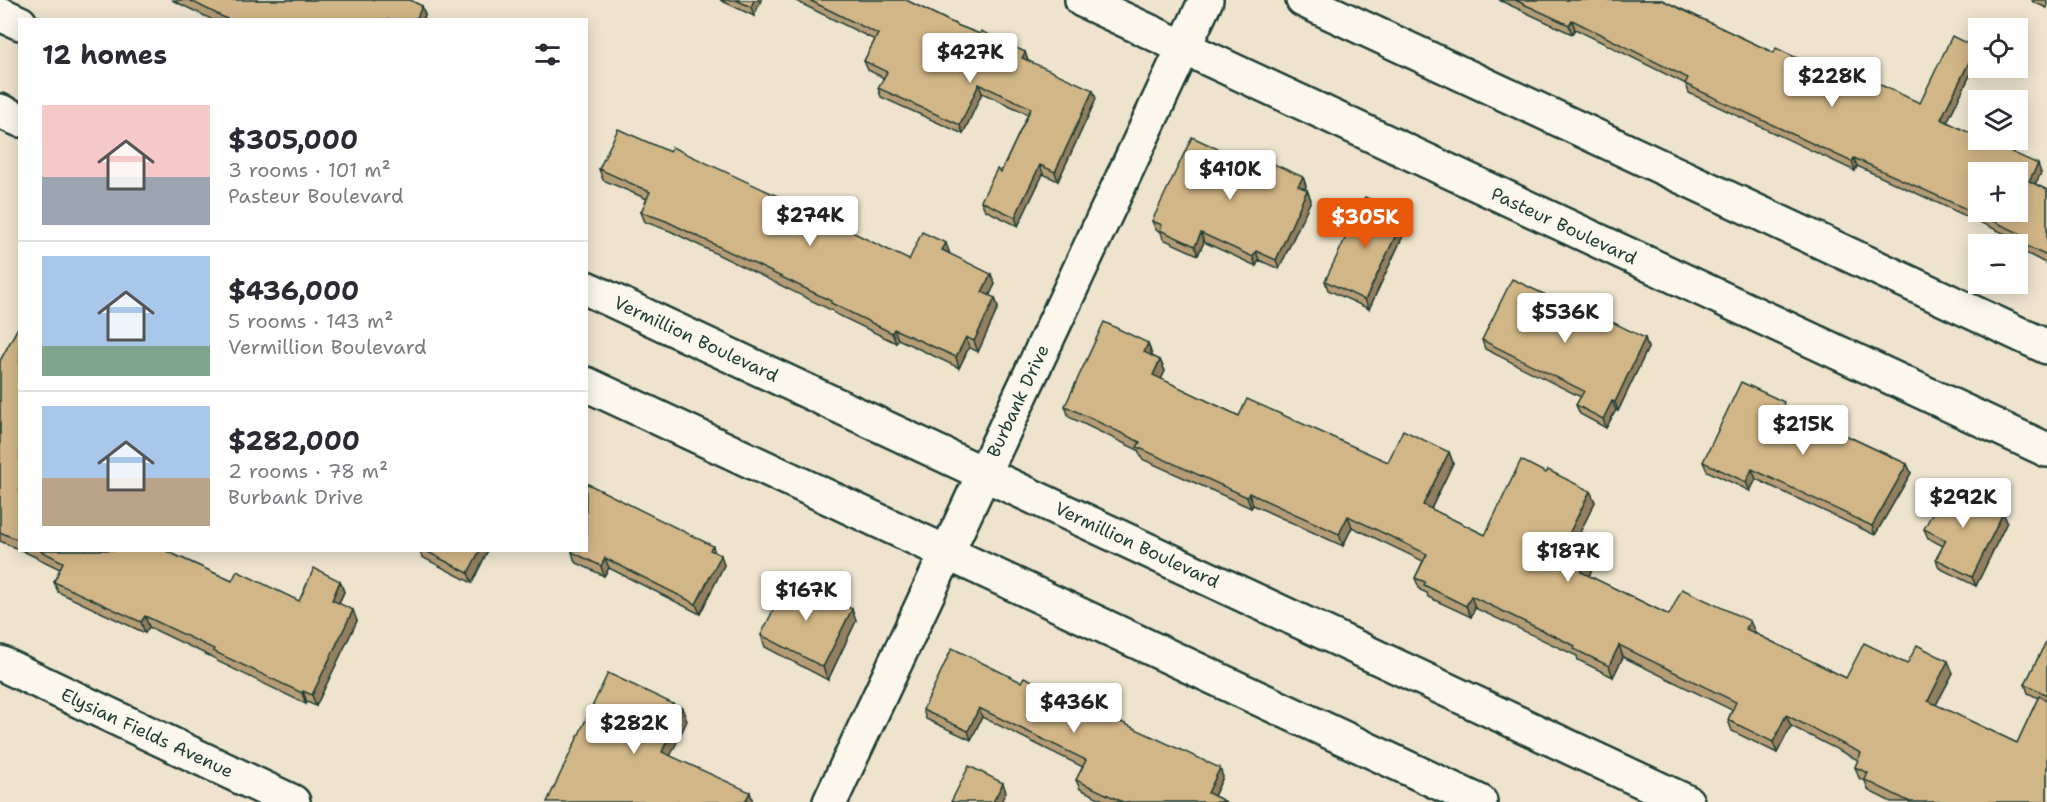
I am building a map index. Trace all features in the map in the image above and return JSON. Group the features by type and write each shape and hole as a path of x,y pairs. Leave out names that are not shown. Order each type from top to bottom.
{"street":[{"name":"Pasteur Boulevard","path":"1082,0 2047,450"},
{"name":"Burbank Drive","path":"830,802 1206,0"},
{"path":"1303,0 2047,347"},
{"path":"0,14 18,22"},
{"path":"0,111 18,119"},
{"name":"Vermillion Boulevard","path":"588,289 1687,802"},
{"path":"588,385 1480,802"},
{"name":"Elysian Fields Avenue","path":"0,663 293,802"}],"building":[{"path":"189,0 410,0 422,6 417,18 225,18"},
{"path":"736,0 754,0 751,7"},
{"path":"809,0 906,0 959,26 980,34 981,31 1025,52 1022,58 1093,90 1055,172 1040,165 1015,217 981,201 997,169 1001,172 1031,108 979,84 960,125 878,88 887,72 864,61 878,34"},
{"path":"1515,0 1662,0 1774,53 1776,48 1843,80 1848,70 1920,103 1952,36 1968,44 1968,64 1941,119 1968,132 1968,150 2007,150 2038,164 2029,181 2047,190 2047,256 2028,247 2028,234 2022,234 1995,222 2028,222 2028,162 1968,162 1968,210 1854,158 1852,162 1685,84 1688,78 1572,20 1569,25"},
{"path":"618,129 670,152 672,147 909,260 922,232 946,243 942,250 991,274 982,292 995,298 974,341 966,337 956,357 894,329 892,333 666,221 641,212 650,192 599,169"},
{"path":"1192,137 1259,168 1263,159 1303,177 1298,186 1307,190 1276,260 1256,251 1253,257 1201,233 1195,246 1160,230 1162,225 1152,221"},
{"path":"1365,197 1405,216 1365,300 1325,281"},
{"path":"1512,279 1601,321 1602,317 1645,338 1615,402 1612,401 1603,419 1576,405 1584,391 1482,340"},
{"path":"1104,322 1148,343 1144,352 1160,360 1153,375 1239,416 1247,399 1388,462 1403,430 1449,452 1423,505 1485,535 1521,460 1546,473 1548,470 1590,491 1567,538 1592,550 1581,572 1669,615 1682,589 1750,621 1746,629 1846,678 1864,643 1907,664 1917,645 1948,661 1928,701 2017,743 2039,696 2047,700 2047,802 1910,802 1865,780 1868,773 1855,767 1861,753 1786,715 1773,742 1728,720 1736,702 1619,645 1609,666 1574,649 1575,646 1471,596 1466,606 1424,585 1425,582 1415,578 1427,554 1348,516 1339,534 1249,493 1247,497 1137,447 1140,442 1065,406"},
{"path":"18,328 18,540 0,532 0,361"},
{"path":"1741,382 1784,402 1783,406 1907,464 1872,526 1752,469 1746,482 1703,462"},
{"path":"588,484 713,546 710,550 721,555 696,604 605,558 601,566 572,552 588,552"},
{"path":"1947,485 2003,513 1972,577 1936,559 1946,540 1924,529"},
{"path":"43,552 168,552 232,581 237,571 299,601 314,568 340,581 332,600 353,610 312,695 303,691 302,693 213,651 214,649 145,616 141,622 54,582 63,562"},
{"path":"428,552 479,552 468,573"},
{"path":"789,578 852,609 823,667 761,635"},
{"path":"2047,640 2047,695 2025,684"},
{"path":"952,648 1021,682 1024,677 1220,768 1208,793 1226,802 1123,802 1076,780 1086,760 979,708 968,731 923,710"},
{"path":"608,673 682,708 662,752 750,792 745,802 547,802"},
{"path":"969,766 1003,783 993,802 951,802"}]}
